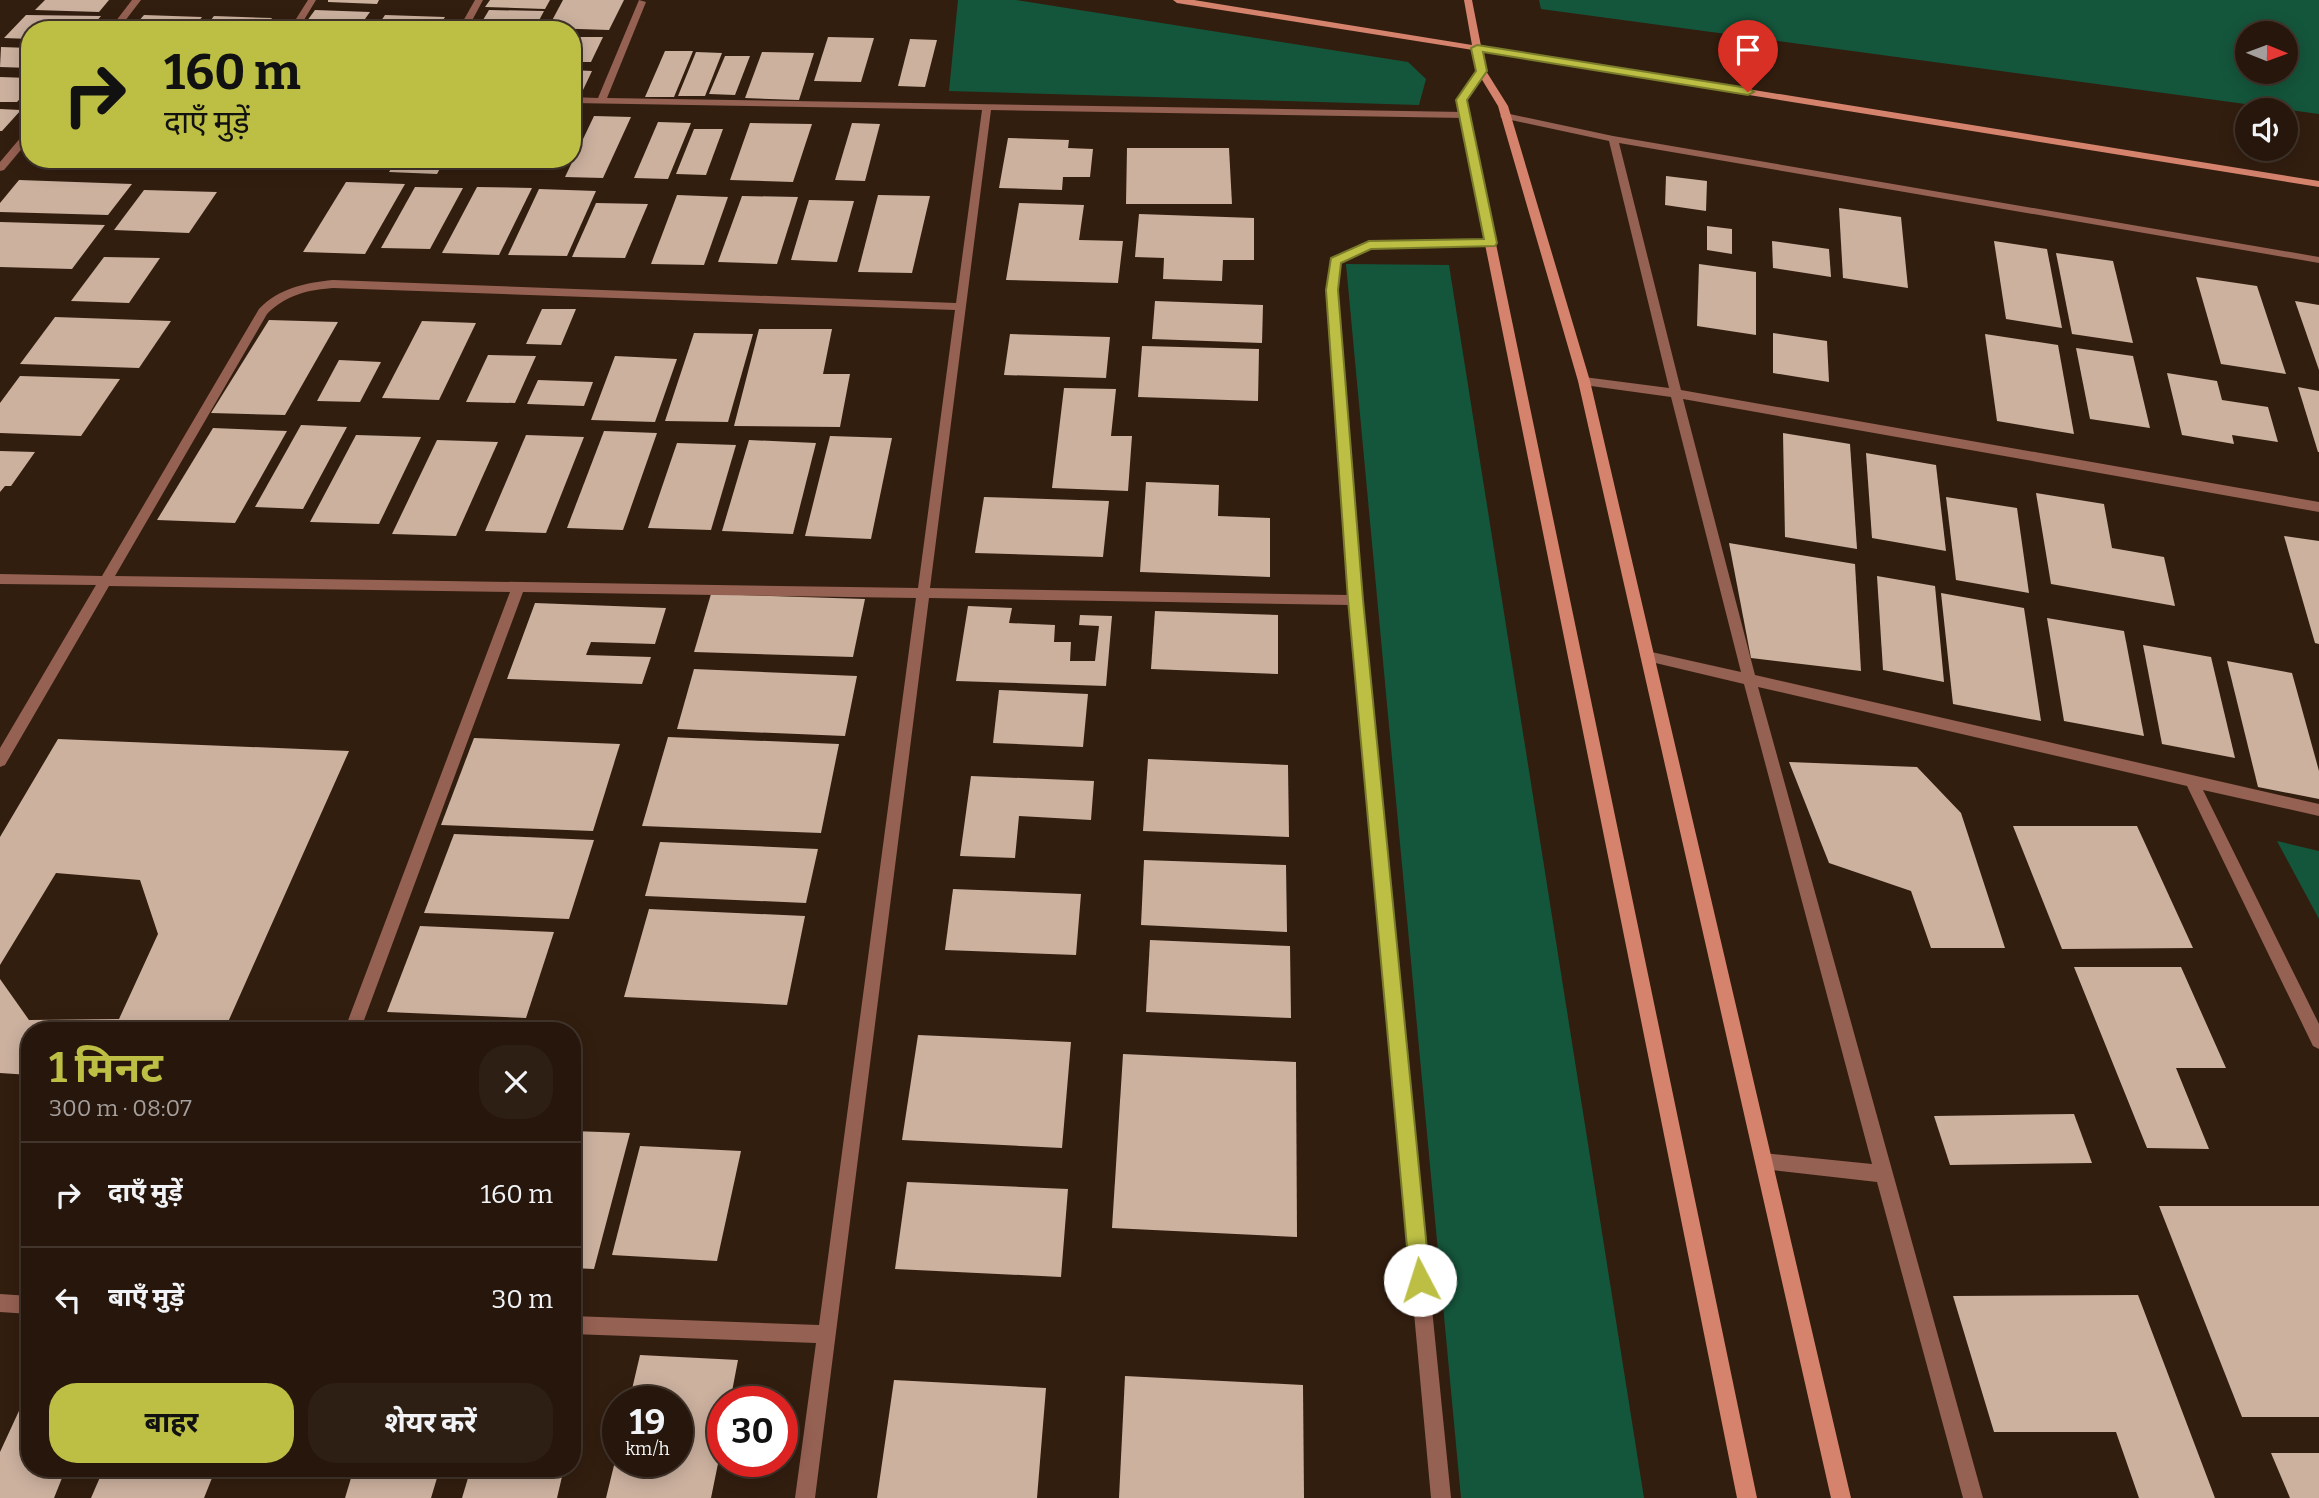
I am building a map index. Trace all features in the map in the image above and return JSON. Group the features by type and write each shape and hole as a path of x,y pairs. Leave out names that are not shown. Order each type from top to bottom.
{"street":[{"path":"120,21 137,0"},
{"path":"299,21 312,0"},
{"path":"467,21 479,0"},
{"path":"1177,0 2319,184"},
{"path":"1468,0 1481,71 1503,106 1584,381 1841,1498"},
{"path":"601,101 642,2"},
{"path":"1481,71 1461,100 1746,1498"},
{"path":"581,100 1464,115"},
{"path":"805,1498 987,107"},
{"path":"1505,116 1614,139 2319,260"},
{"path":"1614,139 1674,393 1748,681 1973,1498"},
{"path":"0,168 21,143"},
{"path":"1441,1498 1355,600 1332,290 1335,261 1369,245 1491,243"},
{"path":"0,761 263,312 271,302 292,291 333,284 961,307"},
{"path":"1584,381 1674,393 2319,507"},
{"path":"0,579 1355,600"},
{"path":"355,1022 518,587"},
{"path":"1647,656 2319,810"},
{"path":"2191,780 2319,1041"},
{"path":"1763,1161 1884,1174"},
{"path":"0,1303 21,1304"},
{"path":"581,1325 826,1334"}],"green space":[{"path":"958,0 1016,0 1408,62 1426,79 1419,105 949,91"},
{"path":"1539,0 2319,0 2319,114 2298,111 2298,98 2235,98 2235,103 1541,9"},
{"path":"1346,264 1449,265 1644,1498 1461,1498"},
{"path":"2277,841 2319,851 2319,919"}],"building":[{"path":"45,0 109,0 99,12 35,10"},
{"path":"328,0 379,0 377,4"},
{"path":"490,0 550,0 545,9 485,7"},
{"path":"563,0 624,0 609,30 581,29 581,21 552,21"},
{"path":"315,10 370,12 364,21 307,21"},
{"path":"489,10 544,11 539,21 482,21"},
{"path":"26,15 101,16 97,21 21,21 21,39 4,38"},
{"path":"144,15 202,17 199,21 139,21"},
{"path":"385,15 445,17 443,21 381,21"},
{"path":"214,16 272,18 270,21 210,21"},
{"path":"581,37 603,37 591,62 581,62"},
{"path":"828,37 874,38 861,82 814,81"},
{"path":"910,39 937,40 925,87 898,86"},
{"path":"1,47 21,48 21,68 0,67"},
{"path":"665,51 693,51 674,97 645,97"},
{"path":"696,52 722,53 705,96 678,96"},
{"path":"762,52 814,53 799,100 745,98"},
{"path":"725,56 750,56 735,95 709,94"},
{"path":"581,70 592,71 583,90"},
{"path":"0,77 21,78 21,98 17,102 0,102"},
{"path":"0,109 21,110 2,131 0,131"},
{"path":"594,116 631,117 603,178 565,177 569,168 581,168 581,143"},
{"path":"658,122 691,123 668,179 634,178"},
{"path":"750,123 812,124 793,182 730,180"},
{"path":"852,123 880,124 865,181 835,180"},
{"path":"694,129 723,129 706,175 676,174"},
{"path":"1008,138 1069,140 1068,148 1093,149 1090,177 1063,177 1062,190 999,188"},
{"path":"1127,148 1229,148 1232,204 1126,204"},
{"path":"391,168 440,168 437,174 389,172"},
{"path":"471,168 530,168 529,170"},
{"path":"1666,176 1707,181 1706,211 1665,205"},
{"path":"19,180 132,184 108,215 0,212 0,203"},
{"path":"346,182 405,184 365,254 303,252"},
{"path":"415,187 463,188 430,249 381,248"},
{"path":"477,187 532,188 499,255 442,253"},
{"path":"539,189 596,191 567,256 508,255"},
{"path":"144,190 217,192 189,233 114,230"},
{"path":"677,195 728,197 704,265 651,264"},
{"path":"878,195 930,196 912,273 858,272"},
{"path":"742,196 798,197 777,264 718,262"},
{"path":"809,200 854,201 837,262 791,260"},
{"path":"596,203 648,204 625,258 572,257"},
{"path":"1019,203 1084,205 1079,240 1123,241 1118,283 1006,280"},
{"path":"1839,208 1901,217 1908,288 1843,278"},
{"path":"1139,214 1254,218 1254,260 1223,260 1222,281 1163,279 1164,258 1135,257"},
{"path":"0,222 105,225 72,269 0,267"},
{"path":"1707,226 1732,229 1732,254 1707,250"},
{"path":"1772,241 1829,249 1831,277 1773,268"},
{"path":"1994,241 2047,249 2062,328 2006,319"},
{"path":"2056,253 2113,261 2133,343 2072,334"},
{"path":"104,257 160,258 129,303 71,301"},
{"path":"1699,264 1756,272 1756,335 1697,326"},
{"path":"2196,277 2257,286 2286,374 2221,364"},
{"path":"1155,301 1263,305 1262,343 1152,339"},
{"path":"2295,301 2319,305 2319,370"},
{"path":"542,309 576,309 561,345 526,344"},
{"path":"55,317 171,321 139,368 20,364"},
{"path":"269,320 338,322 285,415 211,413"},
{"path":"422,321 476,323 439,400 382,398"},
{"path":"759,329 832,329 823,374 850,374 840,427 734,426"},
{"path":"694,333 753,334 728,422 665,421"},
{"path":"1773,333 1827,341 1829,382 1773,373"},
{"path":"1010,334 1110,337 1106,378 1004,375"},
{"path":"1985,334 2058,345 2074,434 1997,421"},
{"path":"1142,346 1259,349 1258,401 1138,397"},
{"path":"2076,348 2133,356 2150,428 2090,419"},
{"path":"488,355 536,356 515,403 466,402"},
{"path":"615,356 677,359 655,422 591,420"},
{"path":"339,360 381,362 360,402 317,401"},
{"path":"2167,373 2217,381 2222,400 2268,407 2278,442 2232,435 2234,444 2182,435"},
{"path":"20,376 120,379 81,436 0,433 0,403"},
{"path":"538,380 593,382 584,406 527,404"},
{"path":"2298,387 2319,391 2319,452 2318,452"},
{"path":"1064,388 1116,389 1111,436 1132,436 1128,491 1052,488"},
{"path":"301,425 347,427 303,509 255,507"},
{"path":"213,428 287,431 235,523 157,520"},
{"path":"604,431 657,433 623,530 567,528"},
{"path":"1783,433 1850,444 1857,549 1785,537"},
{"path":"356,435 421,437 379,524 310,522"},
{"path":"526,435 584,437 546,533 485,531"},
{"path":"830,436 892,438 871,539 805,536"},
{"path":"437,440 498,442 456,536 392,534"},
{"path":"749,440 816,443 793,534 722,531"},
{"path":"677,443 736,445 711,530 648,528"},
{"path":"0,451 35,452 11,486 5,486 0,492"},
{"path":"1866,453 1936,465 1946,551 1872,538"},
{"path":"1146,482 1219,485 1218,516 1270,518 1270,577 1140,572"},
{"path":"2036,493 2104,504 2112,548 2164,557 2175,606 2051,584"},
{"path":"984,497 1109,501 1103,557 975,553"},
{"path":"1946,497 2017,508 2029,593 1956,580"},
{"path":"2284,536 2319,541 2319,644 2315,643"},
{"path":"1729,543 1855,564 1861,671 1751,658"},
{"path":"1877,576 1935,586 1944,682 1883,670"},
{"path":"1941,593 2024,608 2041,721 1953,704"},
{"path":"711,594 865,599 853,657 694,652"},
{"path":"535,603 666,608 655,644 591,642 586,655 651,657 642,684 507,679"},
{"path":"968,606 1012,608 1009,623 1055,625 1054,642 1071,642 1070,661 1095,661 1099,626 1079,625 1080,615 1112,616 1106,686 956,681"},
{"path":"1155,611 1278,615 1278,674 1151,669"},
{"path":"2047,618 2124,631 2144,736 2064,721"},
{"path":"2143,645 2211,657 2235,758 2162,744"},
{"path":"2227,661 2292,673 2319,771 2319,799 2258,787"},
{"path":"694,669 857,676 845,736 677,729"},
{"path":"999,690 1088,694 1083,747 993,743"},
{"path":"668,737 839,744 821,833 642,826"},
{"path":"474,738 620,744 593,831 441,825"},
{"path":"58,739 349,751 228,1022 21,1022 21,1074 0,1073 0,979 29,1020 119,1019 158,934 140,880 56,873 0,965 0,837"},
{"path":"1148,759 1288,765 1289,837 1143,831"},
{"path":"1789,762 1917,767 1961,813 2005,948 1931,948 1911,891 1829,863"},
{"path":"971,776 1094,781 1091,820 1019,816 1015,858 960,856"},
{"path":"2013,826 2137,826 2193,948 2062,949"},
{"path":"454,834 594,840 569,919 424,913"},
{"path":"660,842 818,849 806,903 645,896"},
{"path":"1144,860 1286,865 1287,932 1141,925"},
{"path":"953,889 1081,894 1076,955 945,950"},
{"path":"649,909 805,916 787,1005 624,997"},
{"path":"420,926 554,932 526,1018 387,1012"},
{"path":"1150,940 1290,946 1291,1018 1146,1012"},
{"path":"2074,967 2181,967 2226,1068 2176,1068 2209,1149 2147,1148"},
{"path":"918,1035 1071,1042 1062,1148 902,1140"},
{"path":"1123,1054 1296,1062 1297,1237 1112,1228"},
{"path":"2074,1114 2092,1163 1950,1165 1934,1116"},
{"path":"581,1131 630,1133 594,1269 581,1268"},
{"path":"640,1146 741,1151 717,1261 612,1255"},
{"path":"907,1182 1068,1189 1061,1277 895,1269"},
{"path":"2159,1206 2319,1206 2319,1417 2242,1417"},
{"path":"2138,1295 2215,1498 2139,1498 2116,1432 1994,1432 1953,1296"},
{"path":"640,1355 738,1360 733,1386 707,1386 707,1477 715,1477 711,1498 606,1498 611,1477 693,1477 693,1386 633,1386"},
{"path":"1125,1376 1303,1385 1304,1498 1119,1498"},
{"path":"894,1380 1046,1388 1037,1498 877,1498"},
{"path":"21,1406 21,1477 62,1477 54,1498 0,1498 0,1452"},
{"path":"2271,1453 2319,1453 2319,1498 2290,1498"},
{"path":"100,1477 212,1477 204,1498 91,1498"},
{"path":"351,1477 437,1477 431,1498 345,1498"},
{"path":"468,1477 562,1477 557,1498 462,1498"}],"route":[{"path":"1420,1280 1355,600 1332,290 1335,261 1369,245 1491,243 1461,100 1481,71 1477,48 1748,92"}]}
